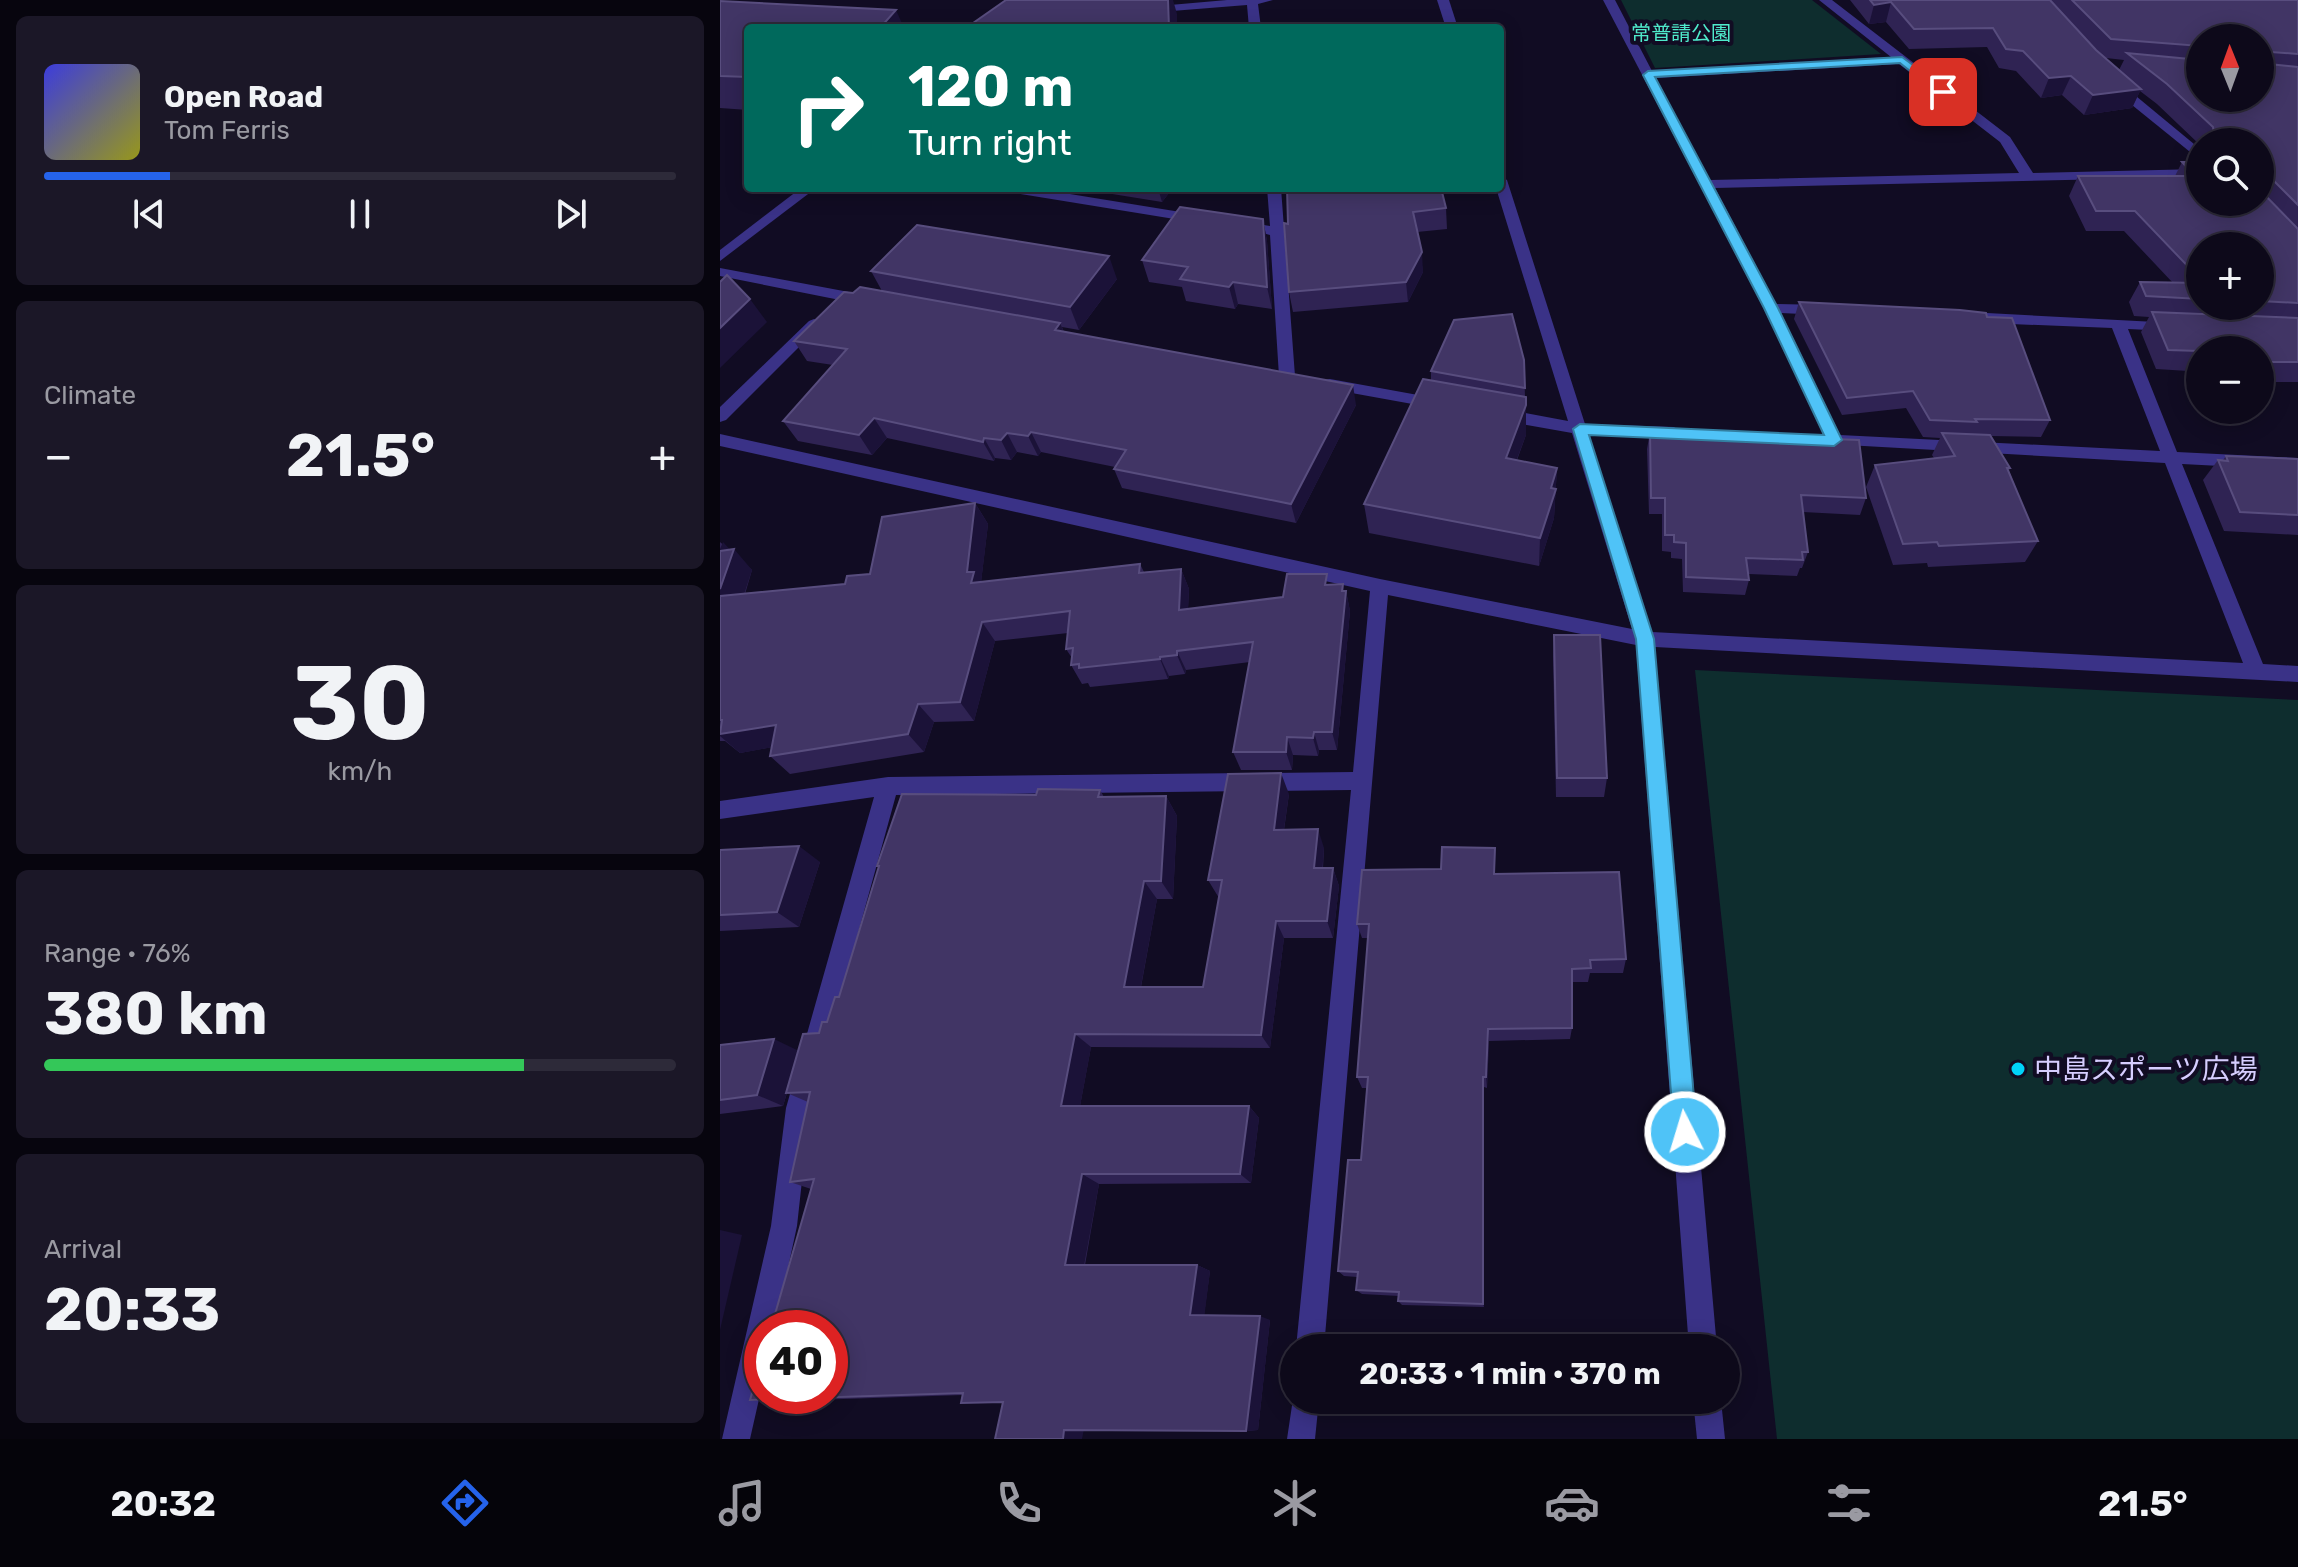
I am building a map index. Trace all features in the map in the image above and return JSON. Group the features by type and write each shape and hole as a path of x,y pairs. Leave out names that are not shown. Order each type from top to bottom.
{"street":[{"path":"1126,11 1267,0"},
{"path":"1443,0 1451,24"},
{"path":"1609,0 1771,308 1826,440 2298,464"},
{"path":"1825,0 2005,140 2028,176"},
{"path":"1252,1 1255,24"},
{"path":"1648,75 1902,60"},
{"path":"2105,74 2138,106 2186,145"},
{"path":"1705,184 2186,173"},
{"path":"720,257 804,192"},
{"path":"1033,192 1278,232"},
{"path":"1274,192 1295,377 1457,407"},
{"path":"1504,192 1645,639 1702,1334"},
{"path":"720,272 832,307 889,304"},
{"path":"720,416 832,307"},
{"path":"1771,308 1834,311"},
{"path":"1976,317 2193,327"},
{"path":"2118,324 2256,672"},
{"path":"1488,412 1580,429 1691,434"},
{"path":"720,440 1380,586 1645,639 2298,674"},
{"path":"1311,1334 1380,586"},
{"path":"720,810 888,786 1360,781"},
{"path":"736,1439 784,1226 798,1108 888,786"},
{"path":"1301,1439 1304,1414"},
{"path":"1708,1414 1711,1439"}],"green space":[{"name":"常普請公園","path":"1621,0 1812,0 1881,54 1655,68"},
{"name":"中島スポーツ広場","path":"1695,670 2298,700 2298,1439 1777,1439"}],"building":[{"path":"1006,0 1168,0 1169,24 972,24"},
{"path":"1870,0 2050,0 2096,50 2141,89 2093,95 2071,76 2049,78 2023,51 2006,49 1993,28 1914,29 1891,2 1874,5"},
{"path":"2072,0 2298,0 2298,54 2274,52 2274,24 2186,24 2186,45 2111,39"},
{"path":"720,1 896,10 884,24 744,24 744,77 720,76"},
{"path":"2127,53 2186,59 2186,102 2167,84"},
{"path":"2274,65 2298,67 2298,205 2274,181 2274,128 2213,127 2197,112 2274,112"},
{"path":"2078,176 2186,176 2186,216 2274,216 2274,204 2298,229 2298,303 2274,302 2274,232 2186,232 2186,264 2135,211 2096,211"},
{"path":"1287,192 1442,192 1446,208 1413,212 1422,252 1406,282 1289,292 1284,223 1288,224"},
{"path":"1180,207 1263,219 1267,287 1233,282 1229,287 1180,279 1188,267 1142,260"},
{"path":"917,225 1109,256 1070,307 871,271"},
{"path":"727,275 750,299 720,328 720,282"},
{"path":"2140,282 2186,283 2186,298 2146,296"},
{"path":"860,287 1060,323 1055,330 1353,385 1291,504 1114,469 1126,450 1031,432 1028,436 1007,433 1001,440 984,438 983,442 874,418 859,435 783,421 847,349 794,341 844,292 853,293"},
{"path":"1799,302 1960,310 1986,313 1987,317 2012,318 2050,420 1930,420 1913,391 1847,398"},
{"path":"2152,312 2186,313 2186,320 2298,318 2298,362 2274,362 2274,336 2186,336 2186,351 2168,350"},
{"path":"1512,314 1524,360 1525,388 1431,371 1454,320"},
{"path":"1423,379 1526,397 1526,405 1506,458 1557,468 1551,488 1556,489 1540,538 1364,504"},
{"path":"1650,432 1859,440 1866,498 1801,495 1808,552 1802,552 1803,560 1746,558 1749,580 1686,577 1686,543 1674,542 1674,535 1665,535 1665,498 1651,498"},
{"path":"1942,433 1990,435 2010,468 2007,468 2038,541 1939,546 1937,542 1903,544 1875,465 1955,456"},
{"path":"2226,456 2298,459 2298,515 2240,512 2218,460 2228,461"},
{"path":"975,503 967,572 974,572 971,583 1140,564 1139,573 1181,569 1179,610 1283,597 1287,574 1327,574 1325,585 1343,584 1342,591 1346,591 1332,732 1314,732 1313,738 1287,737 1286,752 1233,752 1253,642 1177,651 1177,655 1160,659 1079,668 1079,664 1071,665 1073,648 1066,649 1070,611 982,622 960,702 918,704 908,734 770,756 776,725 720,734 720,596 845,584 847,576 870,574 882,517"},
{"path":"734,549 720,589 720,551"},
{"path":"1554,635 1600,635 1607,778 1557,778"},
{"path":"1281,773 1274,830 1318,829 1314,868 1333,868 1327,921 1276,921 1261,1035 1075,1034 1061,1106 1249,1106 1240,1174 1082,1174 1065,1265 1197,1265 1190,1315 1260,1316 1246,1431 1064,1430 1063,1439 995,1439 1003,1402 961,1403 963,1393 848,1397 848,1310 776,1310 814,1179 790,1182 810,1092 786,1093 803,1034 819,1033 822,1022 827,1022 835,997 839,997 877,866 902,794 1036,795 1038,789 1100,790 1098,797 1166,796 1161,881 1144,881 1124,987 1203,987 1222,880 1208,880 1228,774"},
{"path":"799,846 777,912 720,915 720,850"},
{"path":"1442,847 1495,848 1494,874 1619,872 1626,959 1590,960 1591,968 1572,969 1572,1028 1488,1029 1486,1077 1483,1077 1483,1304 1398,1301 1399,1292 1356,1290 1358,1272 1338,1271 1348,1160 1361,1160 1368,1077 1357,1077 1369,924 1357,924 1362,870 1441,869"},
{"path":"774,1039 757,1095 720,1100 720,1045"}],"place":[{"name":"中島スポーツ広場","path":"2018,1069"}],"route":[{"path":"1685,1132 1645,639 1580,429 1834,440 1771,308 1648,75 1902,60 1943,92"}]}
